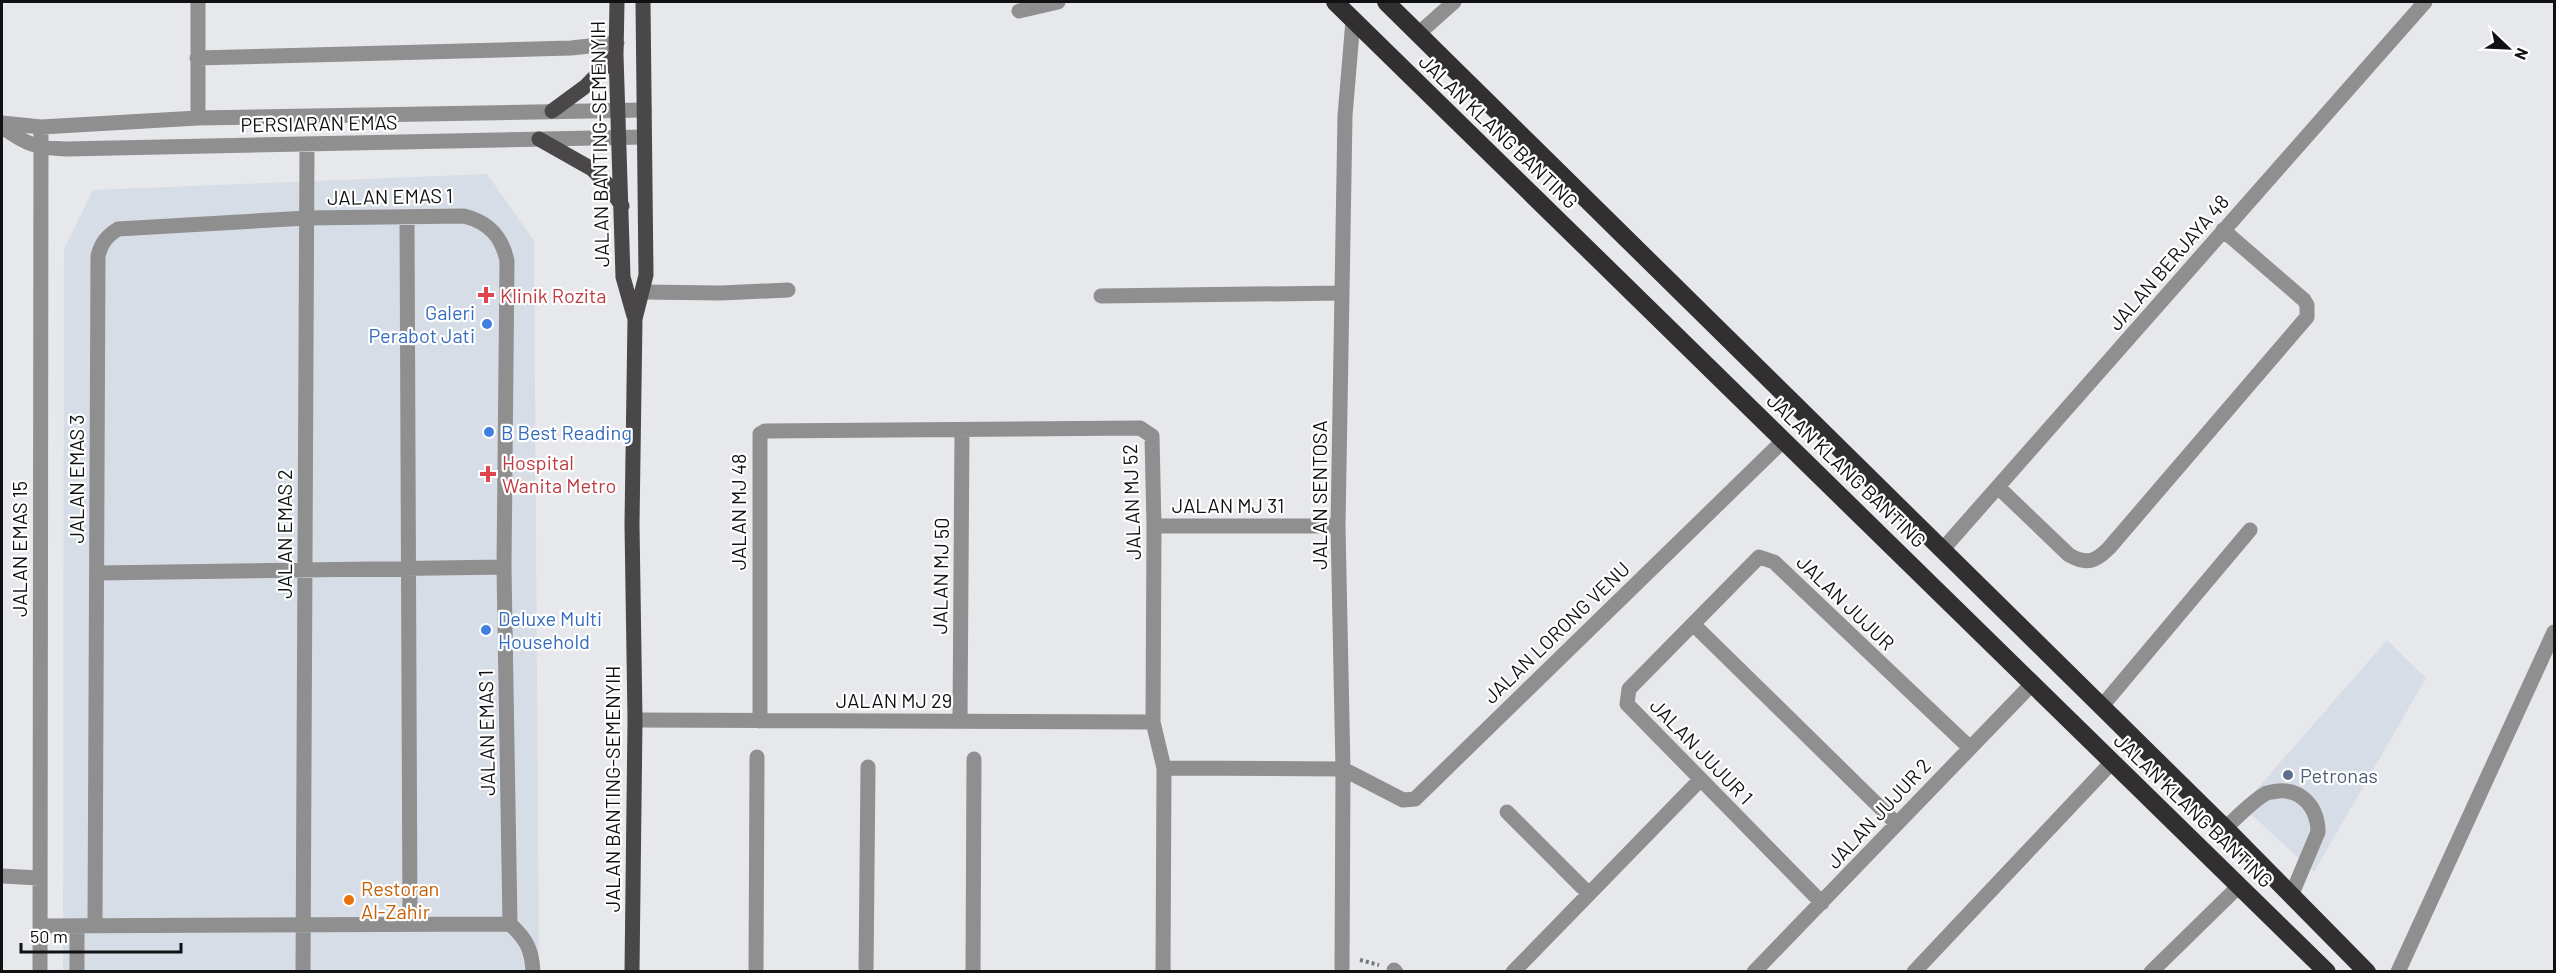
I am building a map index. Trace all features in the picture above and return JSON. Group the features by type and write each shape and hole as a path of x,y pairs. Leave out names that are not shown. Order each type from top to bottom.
{"highway":[{"name":"JALAN KLANG BANTING","path":"1335,2 2327,972"},
{"name":"JALAN KLANG BANTING","path":"1386,2 1943,549 2106,700 2225,828 2367,972"}],"main road":[{"name":"JALAN BANTING-SEMENYIH","path":"617,2 616,49 623,277 635,319"},
{"name":"JALAN BANTING-SEMENYIH","path":"632,972 635,720 632,524 635,319 646,275 644,2"},
{"path":"552,111 586,86 616,49"},
{"path":"539,139 592,169 622,206"}],"street":[{"path":"198,2 198,118"},
{"path":"1019,11 1058,2"},
{"path":"1418,34 1454,2"},
{"name":"JALAN BERJAYA 48","path":"1943,549 2425,2"},
{"name":"JALAN SENTOSA","path":"1342,972 1342,769 1338,526 1345,116 1353,20"},
{"path":"197,58 571,48 616,49"},
{"name":"PERSIARAN EMAS","path":"2,125 41,127 198,118 644,110"},
{"name":"PERSIARAN EMAS","path":"2,125 18,139 41,148 644,137"},
{"name":"JALAN EMAS 15","path":"40,972 41,127"},
{"name":"JALAN EMAS 2","path":"303,972 308,144"},
{"name":"JALAN EMAS 1","path":"307,218 464,216 478,219 491,227 504,248 507,272 504,567 510,924"},
{"name":"JALAN EMAS 3","path":"95,926 98,256 100,246 118,229 307,218"},
{"path":"407,218 410,924"},
{"path":"1998,487 2069,555 2080,561 2089,562 2097,560 2109,549 2307,317 2307,305 2304,300 2223,230"},
{"path":"642,292 721,293 788,290"},
{"path":"1101,296 1342,293"},
{"name":"JALAN MJ 52","path":"962,430 1140,428 1152,436 1155,526 1153,722 1164,768"},
{"name":"JALAN MJ 48","path":"760,721 760,434 765,431 962,430"},
{"name":"JALAN MJ 50","path":"960,721 962,430"},
{"name":"JALAN LORONG VENU","path":"1342,769 1403,800 1415,799 1784,440"},
{"name":"JALAN MJ 31","path":"1155,526 1338,526"},
{"path":"2106,700 2250,530"},
{"name":"JALAN JUJUR","path":"1693,624 1759,557 1774,562 1969,747"},
{"path":"97,573 305,568 504,567"},
{"path":"1693,624 1897,824"},
{"name":"JALAN JUJUR 1","path":"1693,624 1629,689 1626,704 1822,903"},
{"path":"2398,972 2554,632"},
{"name":"JALAN JUJUR 2","path":"1754,972 2032,683"},
{"name":"JALAN MJ 29","path":"635,720 1153,722"},
{"path":"756,972 757,757"},
{"path":"973,972 974,759"},
{"path":"1914,972 2112,762"},
{"path":"866,972 868,766"},
{"path":"1163,972 1164,768 1342,769"},
{"path":"1513,972 1700,780"},
{"path":"2225,828 2266,793 2285,790 2299,795 2312,807 2318,820 2318,832 2291,896"},
{"path":"1507,812 1589,894"},
{"path":"2,876 40,878"},
{"path":"2151,972 2239,886"},
{"path":"40,926 510,924 526,938 533,961 533,972"},
{"path":"76,926 78,972"}],"path":[{"path":"1342,955 1395,971"}],"shaded area":[{"path":"487,174 534,241 539,971 63,972 64,249 93,190"},
{"path":"2387,640 2426,678 2314,872 2242,806"}],"place":[{"name":"Klinik Rozita","path":"486,295"},
{"name":"Galeri Perabot Jati","path":"487,324"},
{"name":"B Best Reading","path":"489,432"},
{"name":"Hospital Wanita Metro","path":"488,474"},
{"name":"Deluxe Multi Household","path":"486,630"},
{"name":"Petronas","path":"2288,775"},
{"name":"Restoran Al-Zahir","path":"349,900"}]}
